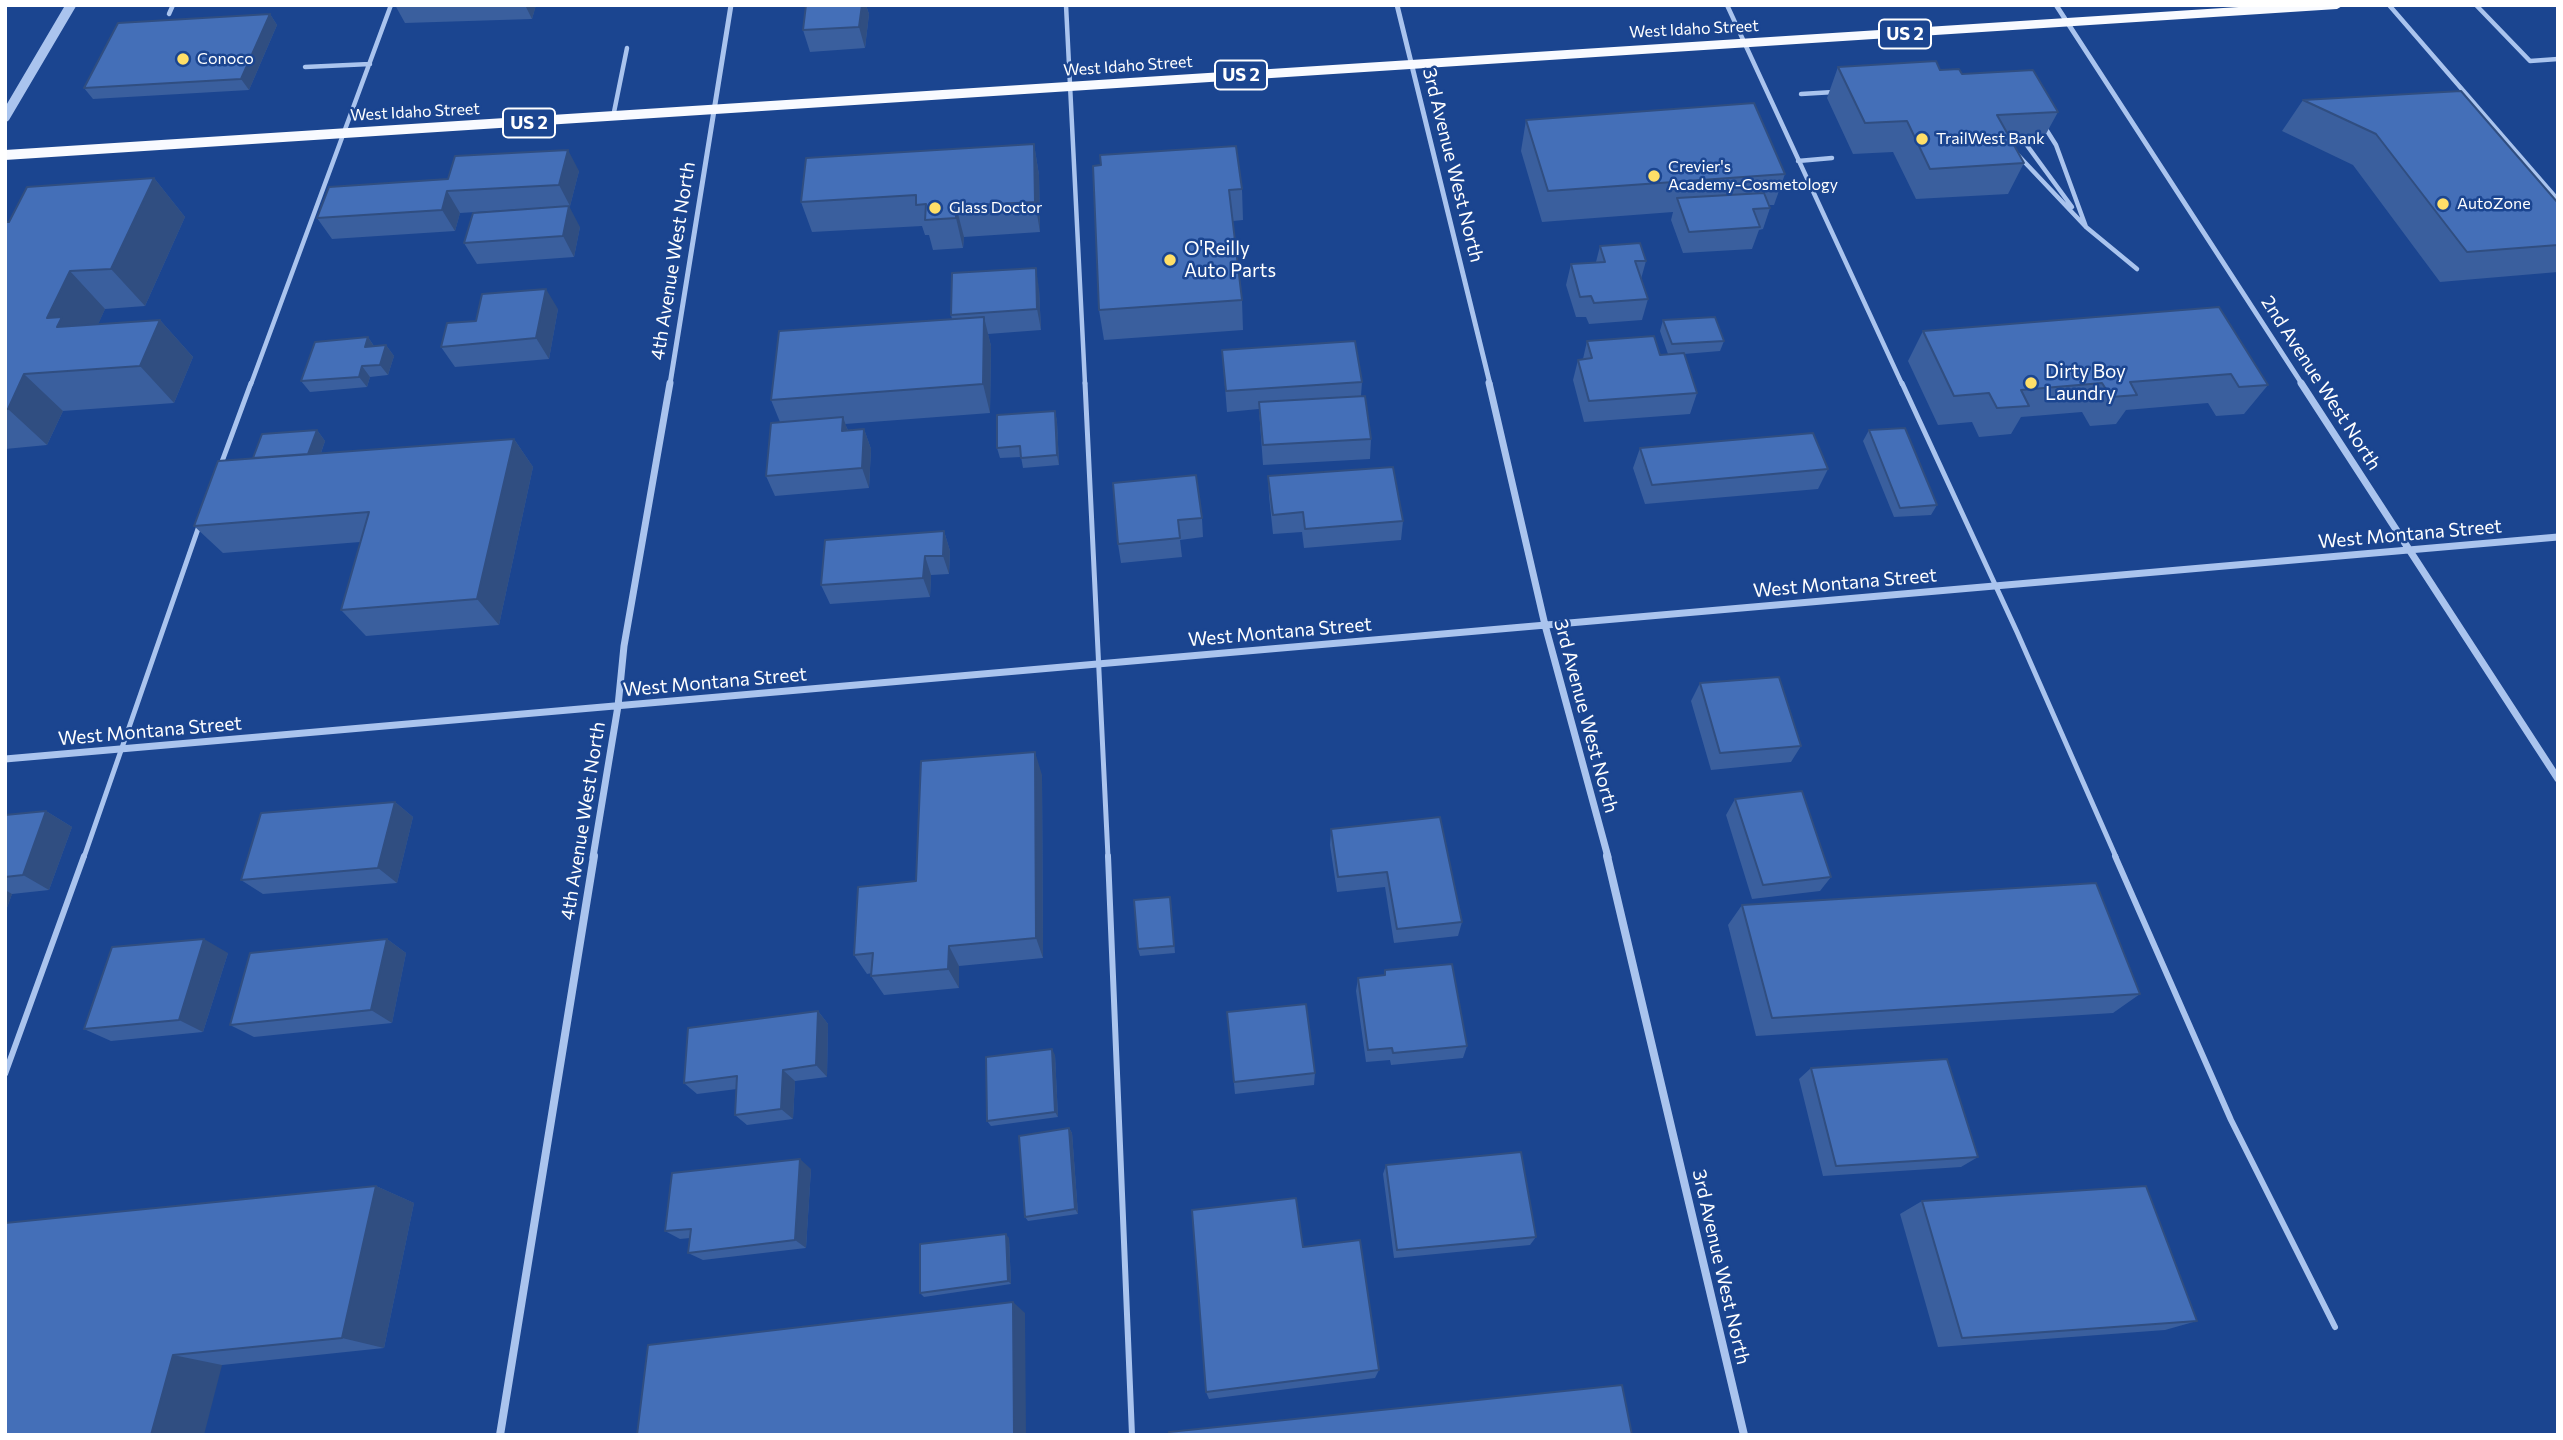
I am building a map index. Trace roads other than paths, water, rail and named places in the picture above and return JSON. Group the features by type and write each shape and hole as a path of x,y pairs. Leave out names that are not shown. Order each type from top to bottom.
{"highway":[{"name":"West Idaho Street","path":"5,155 2337,5"}],"street":[{"path":"5,117 71,5"},
{"name":"4th Avenue West North","path":"500,1435 618,706 624,646 731,5"},
{"name":"3rd Avenue West North","path":"1397,5 1485,359 1545,625 1609,862 1744,1435"},
{"name":"2nd Avenue West North","path":"2056,5 2558,779"},
{"name":"West Montana Street","path":"5,759 2558,537"}],"lane":[{"path":"169,14 173,5"},
{"path":"218,473 391,5"},
{"path":"1066,5 1122,1138 1132,1435"},
{"path":"1727,5 2017,632 2231,1119 2336,1327"},
{"path":"2389,5 2558,200"},
{"path":"2476,5 2530,61 2558,59"},
{"path":"612,118 627,48"},
{"path":"305,67 370,64"},
{"path":"1801,94 1841,91"},
{"path":"2042,122 2056,145 2086,226"},
{"path":"2026,144 2086,226"},
{"path":"2009,145 2086,226 2137,270"},
{"path":"1798,161 1832,158"},
{"path":"5,1074 123,749 200,524"}],"place":[{"name":"Conoco","path":"183,59"},
{"name":"TrailWest Bank","path":"1922,139"},
{"name":"Crevier's Academy-Cosmetology","path":"1654,176"},
{"name":"AutoZone","path":"2443,204"},
{"name":"Glass Doctor","path":"935,208"},
{"name":"O'Reilly Auto Parts","path":"1170,260"},
{"name":"Dirty Boy Laundry","path":"2031,383"}]}
